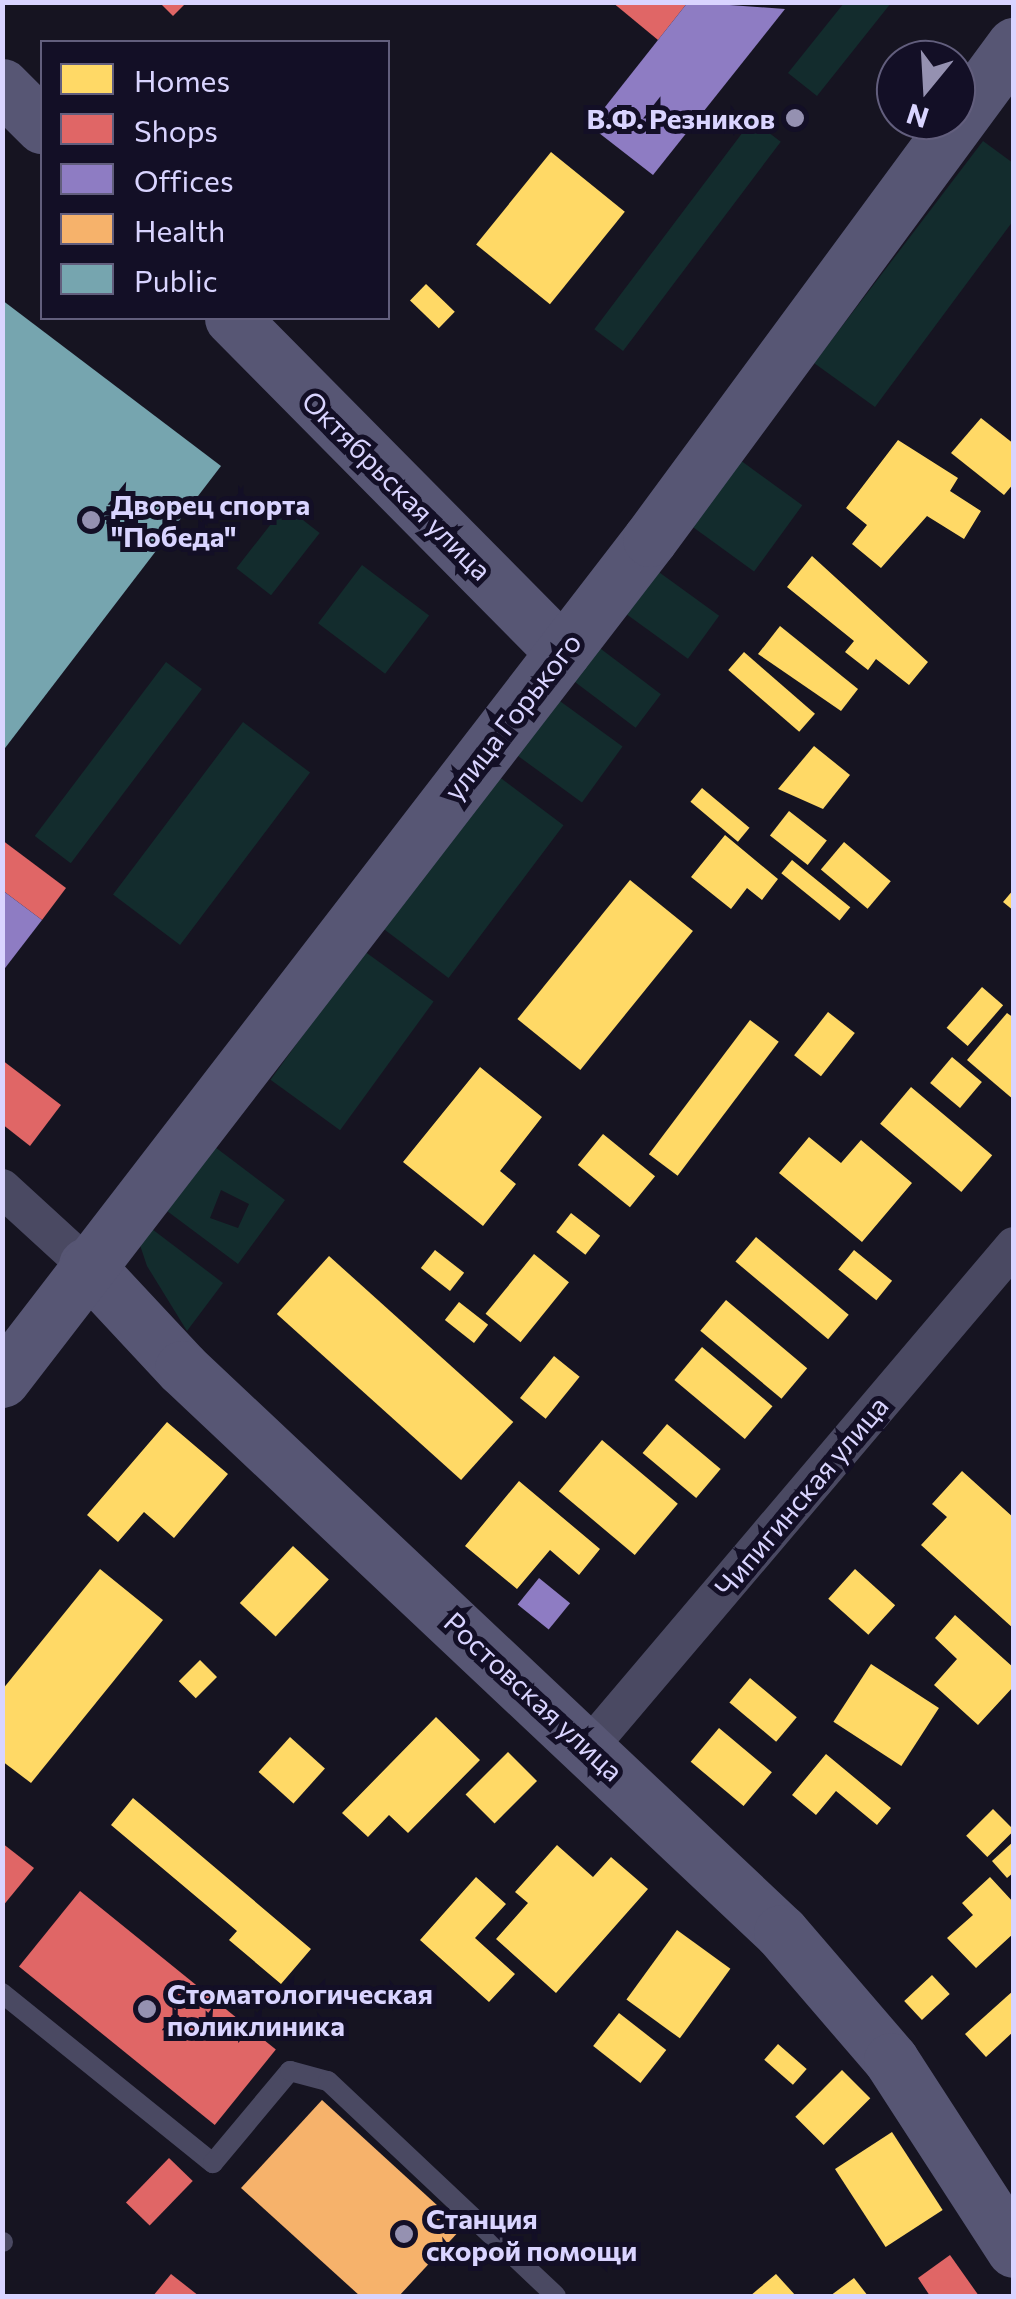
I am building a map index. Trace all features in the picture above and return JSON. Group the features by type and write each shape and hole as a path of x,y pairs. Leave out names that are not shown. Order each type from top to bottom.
{"street":[{"name":"улица Горького","path":"2,1380 86,1265 562,652 1014,45"},
{"path":"2,86 40,124"},
{"name":"Октябрьская улица","path":"234,320 562,652"},
{"name":"Ростовская улица","path":"2,1188 86,1265 182,1368 590,1746 844,2002 926,2108 1014,2250"},
{"name":"Чипигинская улица","path":"590,1746 1014,1246"}],"lane":[{"path":"2,1993 213,2163 290,2071 328,2081 556,2296"}],"green space":[{"path":"844,3 891,3 817,96 788,73"},
{"path":"752,120 781,142 623,351 594,329"},
{"path":"983,141 1013,163 1013,221 875,407 814,363"},
{"path":"740,460 802,505 754,572 692,526"},
{"path":"285,506 320,533 271,595 236,568"},
{"path":"362,565 429,616 385,674 318,623"},
{"path":"656,570 719,616 688,659 625,613"},
{"path":"597,646 661,694 636,728 572,680"},
{"path":"166,662 202,689 71,863 35,836"},
{"path":"557,699 623,747 582,802 516,755"},
{"path":"243,722 310,773 180,945 113,895"},
{"path":"498,776 563,825 449,978 383,929"},
{"path":"364,951 434,1002 340,1130 271,1080"},
{"path":"215,1147 285,1200 238,1264 167,1211","holes":["221,1190 249,1204 238,1228 210,1218"]},
{"path":"152,1229 223,1283 187,1331 147,1266 140,1245"}],"building: Homes":[{"path":"551,152 625,212 550,304 476,244"},
{"path":"426,284 455,312 439,328 410,301"},
{"path":"981,418 1014,444 1014,483 1004,495 951,453"},
{"path":"898,440 958,478 950,491 981,511 964,539 927,516 881,568 852,544 867,525 846,508"},
{"path":"812,556 928,662 909,685 876,659 868,670 845,652 854,641 787,587"},
{"path":"780,626 858,689 841,711 758,654"},
{"path":"744,652 815,714 799,732 728,670"},
{"path":"814,746 850,775 823,809 778,789"},
{"path":"702,788 749,828 738,842 690,802"},
{"path":"789,811 827,841 808,865 770,835"},
{"path":"725,835 778,879 762,900 747,888 731,909 691,877"},
{"path":"844,842 891,881 868,909 821,870"},
{"path":"792,860 850,907 840,920 781,873"},
{"path":"630,880 693,931 580,1070 517,1019"},
{"path":"1014,889 1014,911 1003,902"},
{"path":"982,987 1003,1005 968,1046 947,1028"},
{"path":"828,1012 855,1033 821,1076 794,1055"},
{"path":"1007,1013 1014,1018 1014,1100 967,1060"},
{"path":"750,1020 779,1042 678,1176 649,1154"},
{"path":"952,1057 982,1082 960,1108 930,1083"},
{"path":"480,1067 542,1117 500,1171 516,1184 483,1226 403,1162"},
{"path":"911,1087 992,1155 961,1192 880,1124"},
{"path":"603,1134 655,1176 630,1207 578,1165"},
{"path":"809,1137 841,1163 861,1140 912,1183 862,1242 779,1173"},
{"path":"571,1213 600,1236 585,1255 556,1232"},
{"path":"756,1237 849,1315 828,1339 735,1262"},
{"path":"435,1250 464,1273 450,1291 421,1268"},
{"path":"854,1250 892,1281 876,1300 838,1269"},
{"path":"534,1254 569,1282 521,1342 486,1314"},
{"path":"329,1256 513,1422 461,1480 277,1314"},
{"path":"726,1300 807,1368 781,1399 700,1331"},
{"path":"459,1302 488,1325 474,1343 445,1320"},
{"path":"702,1347 772,1406 745,1439 674,1380"},
{"path":"554,1356 580,1377 546,1419 520,1398"},
{"path":"167,1422 228,1474 174,1538 144,1512 118,1542 87,1515"},
{"path":"667,1424 721,1469 696,1498 643,1453"},
{"path":"602,1440 678,1504 635,1555 559,1491"},
{"path":"962,1471 1014,1518 1014,1629 921,1545 947,1517 932,1504"},
{"path":"519,1481 600,1549 579,1575 550,1550 517,1589 465,1546"},
{"path":"293,1546 329,1579 276,1636 240,1603"},
{"path":"100,1569 163,1620 31,1783 2,1761 2,1690"},
{"path":"855,1569 895,1605 868,1635 828,1599"},
{"path":"955,1615 1014,1668 1014,1686 978,1725 934,1685 957,1659 935,1638"},
{"path":"200,1660 217,1677 196,1698 179,1681"},
{"path":"871,1664 939,1708 901,1766 833,1722"},
{"path":"750,1678 797,1717 776,1742 729,1703"},
{"path":"436,1717 480,1760 408,1833 389,1815 368,1837 342,1813"},
{"path":"719,1728 772,1772 744,1806 691,1762"},
{"path":"290,1737 325,1768 293,1803 259,1772"},
{"path":"508,1752 537,1781 495,1823 466,1794"},
{"path":"826,1754 891,1808 877,1825 836,1791 816,1815 792,1795"},
{"path":"133,1798 311,1949 281,1984 229,1940 237,1931 111,1825"},
{"path":"993,1809 1014,1830 987,1857 966,1836"},
{"path":"1014,1841 1014,1872 1007,1878 992,1861"},
{"path":"557,1845 593,1877 611,1857 648,1889 556,1993 496,1939 528,1903 515,1892"},
{"path":"476,1877 506,1904 475,1938 515,1974 489,2002 420,1940"},
{"path":"990,1877 1014,1903 1014,1933 976,1968 947,1938 973,1915 962,1903"},
{"path":"677,1930 730,1969 680,2038 626,2000"},
{"path":"932,1975 950,1994 922,2020 904,2001"},
{"path":"1014,1990 1014,2031 986,2057 965,2034"},
{"path":"619,2013 666,2050 640,2083 593,2046"},
{"path":"778,2044 807,2069 793,2085 764,2060"},
{"path":"842,2070 870,2098 824,2145 795,2117"},
{"path":"892,2132 943,2210 886,2247 835,2169"},
{"path":"776,2274 796,2296 750,2296"},
{"path":"854,2278 868,2296 830,2296"}],"building: Shops":[{"path":"159,2 187,2 173,16"},
{"path":"612,2 688,2 658,40"},
{"path":"2,840 66,888 42,920 2,890"},
{"path":"2,1060 61,1105 30,1146 2,1124"},
{"path":"2,1843 34,1868 2,1907"},
{"name":"Стоматологическая поликлиника","path":"80,1891 276,2050 215,2125 19,1966"},
{"path":"169,2158 193,2181 150,2226 126,2203"},
{"path":"950,2255 979,2296 930,2296 918,2278"},
{"path":"171,2274 199,2296 153,2296"}],"building: Offices":[{"path":"688,2 785,9 653,175 590,126"},
{"path":"2,890 42,920 2,972"},
{"path":"539,1578 570,1603 549,1630 518,1604"}],"building: Health":[{"path":"322,2100 462,2228 399,2296 360,2296 241,2188"}],"building: Public":[{"name":"Дворец спорта \"Победа\"","path":"2,300 221,466 2,752"}],"place":[{"name":"В.Ф. Резников","path":"795,118"},
{"name":"Дворец спорта \"Победа\"","path":"91,520"},
{"name":"Стоматологическая поликлиника","path":"147,2009"},
{"name":"Станция скорой помощи","path":"404,2234"}]}
